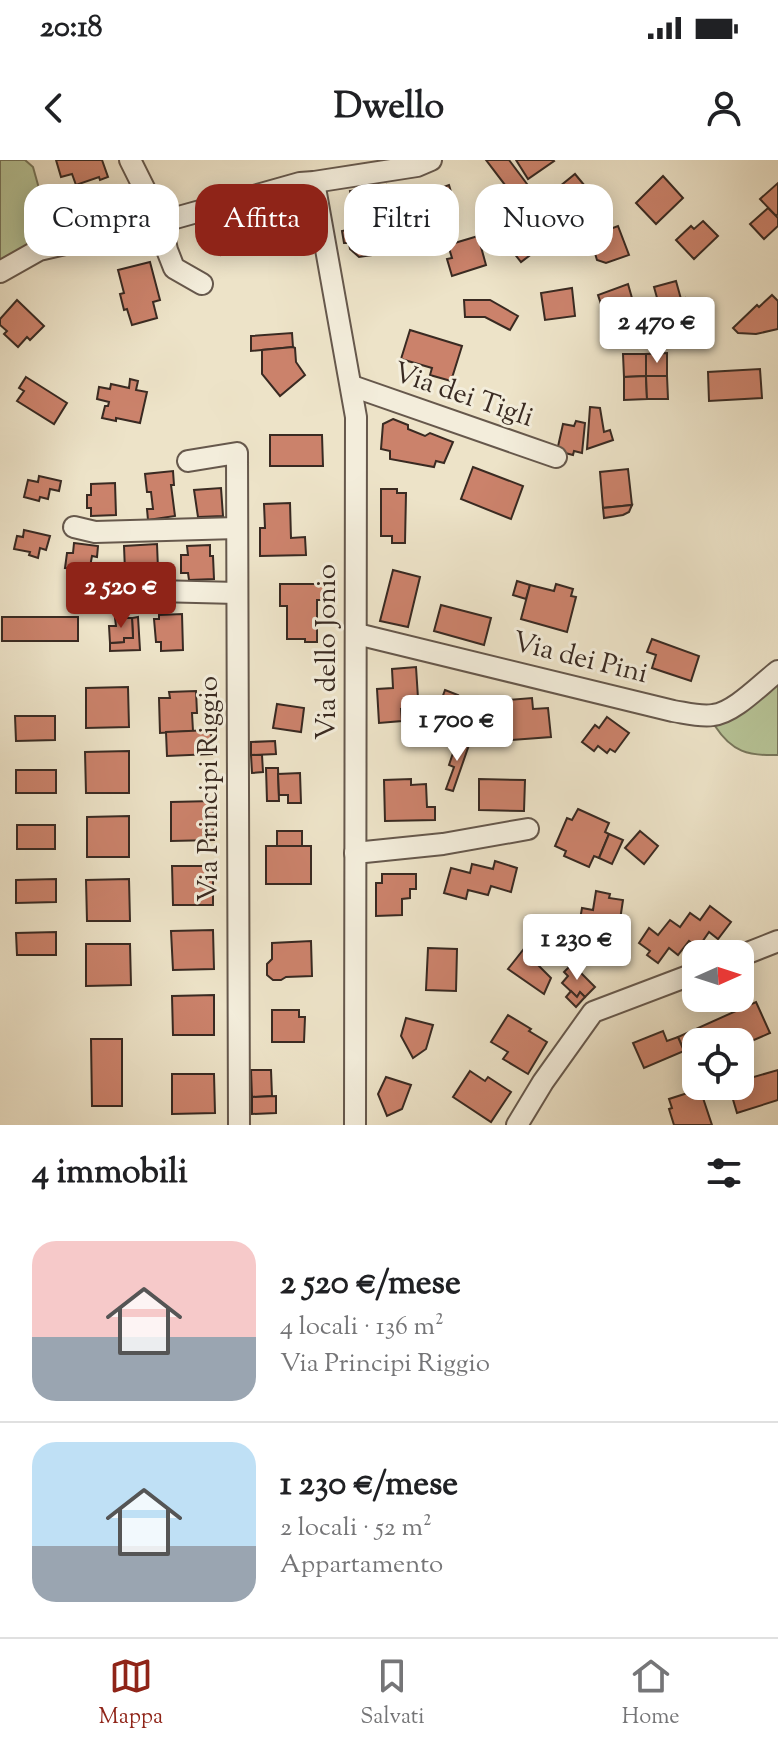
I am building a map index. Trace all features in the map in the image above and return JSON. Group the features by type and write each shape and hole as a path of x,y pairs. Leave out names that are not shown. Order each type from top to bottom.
{"street":[{"path":"130,160 142,184"},
{"path":"179,217 300,183 417,166 431,160"},
{"name":"Via dello Jonio","path":"314,182 356,417 355,1125"},
{"path":"0,272 28,256"},
{"path":"169,256 174,268 202,284"},
{"name":"Via dei Tigli","path":"352,386 556,457"},
{"name":"Via Principi Riggio","path":"188,461 237,453 239,1125"},
{"path":"74,527 95,532 237,528"},
{"path":"115,590 237,593"},
{"name":"Via dei Pini","path":"357,634 673,711 702,715 715,715 731,708 778,671"},
{"path":"355,853 443,844 528,829"},
{"path":"754,950 778,941"},
{"path":"517,1125 543,1082 593,1012 682,978"}],"green space":[{"path":"0,160 25,160 33,167 38,184 24,184 24,247 0,260"},
{"path":"778,682 778,755 758,755 734,747 715,726 731,720"}],"building":[{"path":"56,160 102,160 108,177 76,184 72,174 61,177"},
{"path":"486,160 509,160 527,184 504,184"},
{"path":"516,160 553,160 554,161 528,179"},
{"path":"575,174 583,184 563,184"},
{"path":"663,176 683,198 656,224 636,203"},
{"path":"778,183 778,214 776,216 760,199"},
{"path":"768,208 778,218 778,226 764,239 750,224"},
{"path":"703,221 718,236 694,259 676,240 691,226 694,229"},
{"path":"618,226 629,255 606,263 597,260 596,256 613,256 613,228"},
{"path":"475,237 475,256 484,256 486,265 452,276 447,259 459,256 459,242"},
{"path":"150,262 160,300 153,302 157,318 132,325 127,309 124,310 120,294 124,293 118,270"},
{"path":"676,281 688,311 666,317 654,287"},
{"path":"628,284 634,305 616,311 618,315 606,319 598,295"},
{"path":"572,288 575,316 545,320 541,293"},
{"path":"772,295 778,301 778,329 756,334 738,333 733,328 757,305 759,307"},
{"path":"17,300 44,326 18,347 4,334 7,331 0,325 0,319"},
{"path":"464,300 490,300 518,316 510,330 485,317 465,317"},
{"path":"410,330 462,346 451,381 430,375 432,368 401,359"},
{"path":"292,333 293,347 251,351 251,336"},
{"path":"293,347 296,362 305,375 280,396 262,374 262,350"},
{"path":"667,353 667,376 646,376 646,354"},
{"path":"623,354 646,354 646,376 624,377"},
{"path":"760,369 762,398 709,401 708,372"},
{"path":"646,376 647,399 624,400 624,377"},
{"path":"646,376 667,376 668,399 647,399"},
{"path":"26,377 67,403 54,424 17,401 24,391 19,388"},
{"path":"130,379 138,381 136,390 147,392 140,423 102,418 109,402 97,399 99,387 110,389 111,384 129,388"},
{"path":"590,407 600,408 604,432 610,430 613,440 587,449"},
{"path":"393,419 425,436 430,433 453,442 444,463 436,461 434,467 390,459 390,451 381,449 383,424"},
{"path":"576,421 585,423 582,453 574,451 573,455 557,451 563,424 574,426"},
{"path":"270,435 322,435 323,466 270,466"},
{"path":"473,467 523,486 511,519 461,499"},
{"path":"628,469 632,505 603,508 600,472"},
{"path":"173,471 174,485 171,485 175,516 148,520 147,509 153,509 145,474"},
{"path":"39,476 61,481 59,491 50,489 48,499 40,497 39,501 24,497 28,480 38,482"},
{"path":"115,483 116,515 91,516 91,508 87,508 87,495 91,495 91,484"},
{"path":"221,488 223,516 198,517 194,490"},
{"path":"381,489 397,489 397,493 406,493 405,543 392,543 392,536 381,536"},
{"path":"290,503 291,538 305,537 306,555 260,556 260,528 265,528 264,504"},
{"path":"632,505 629,512 623,515 604,518 603,508"},
{"path":"24,530 50,536 46,550 40,548 38,558 29,555 30,552 14,549 17,536 23,537"},
{"path":"74,543 98,546 97,557 92,556 90,567 65,568 67,553 73,553"},
{"path":"157,544 158,569 125,571 124,546"},
{"path":"210,545 214,579 189,580 188,573 181,573 181,555 188,555 187,546"},
{"path":"393,570 420,577 408,627 380,621"},
{"path":"517,581 530,585 526,599 513,595"},
{"path":"280,584 324,584 324,600 317,600 317,642 287,639 287,606 280,606"},
{"path":"556,584 573,589 571,596 576,597 567,632 521,619 530,585 554,591"},
{"path":"83,596 100,596 100,607 83,608"},
{"path":"441,605 491,618 484,645 434,631"},
{"path":"182,614 183,650 161,651 161,642 156,642 154,619 159,619 159,615"},
{"path":"2,617 78,617 78,641 2,641"},
{"path":"138,617 140,650 110,651 110,643 133,638 132,618"},
{"path":"115,618 132,618 133,638 110,643 109,626 116,626"},
{"path":"652,639 699,656 691,681 652,668 656,655 647,652"},
{"path":"416,667 418,698 414,698 415,708 401,709 402,721 379,723 377,689 393,688 392,669"},
{"path":"128,687 129,727 86,728 86,688"},
{"path":"445,690 458,695 456,700 468,704 464,714 468,715 460,736 432,726"},
{"path":"196,691 197,713 192,713 193,731 160,733 159,698 170,698 169,692"},
{"path":"532,698 533,709 548,708 551,737 498,741 495,701"},
{"path":"277,704 304,708 301,732 273,728"},
{"path":"15,716 55,716 55,740 16,741"},
{"path":"607,717 629,733 615,752 610,749 607,753 598,746 594,751 582,742 595,725 599,728"},
{"path":"211,730 212,754 167,756 166,732"},
{"path":"275,741 276,754 251,755 251,742"},
{"path":"457,741 469,745 453,791 446,789 454,767 449,765"},
{"path":"129,751 129,793 86,793 85,752"},
{"path":"251,755 262,755 263,772 252,773"},
{"path":"266,768 278,768 279,801 267,801"},
{"path":"16,770 56,770 56,793 16,793"},
{"path":"300,773 301,803 288,803 288,795 279,795 278,774"},
{"path":"411,779 411,785 426,784 427,807 435,807 435,820 385,821 384,780"},
{"path":"479,779 525,780 524,811 479,810"},
{"path":"213,801 214,840 171,841 171,802"},
{"path":"578,809 609,823 605,832 609,834 599,858 594,856 589,867 564,856 566,851 555,846 567,818 572,820"},
{"path":"129,816 129,857 87,857 87,817"},
{"path":"17,825 55,825 55,849 17,849"},
{"path":"277,831 302,831 302,846 277,846"},
{"path":"640,831 658,846 644,864 625,848"},
{"path":"609,834 623,840 612,864 599,858"},
{"path":"266,846 311,846 311,884 266,884"},
{"path":"495,861 517,868 511,892 491,886 488,895 468,890 466,899 444,893 451,868 470,873 472,864 493,869"},
{"path":"172,866 213,866 213,905 173,905"},
{"path":"382,874 416,874 416,889 410,889 410,898 402,899 402,915 376,916 376,883 382,883"},
{"path":"56,879 56,902 16,903 16,880"},
{"path":"129,879 130,921 87,921 86,880"},
{"path":"596,891 610,894 609,898 623,900 620,920 609,918 606,936 578,931 582,908 593,910"},
{"path":"710,906 731,922 718,939 709,932 704,940 682,940 682,950 678,955 669,948 658,963 647,955 650,951 639,943 649,928 658,935 670,920 680,927 690,913 700,920"},
{"path":"213,930 214,969 173,970 171,931"},
{"path":"56,932 56,955 17,955 16,933"},
{"path":"311,941 312,976 273,980 267,975 267,964 272,959 272,943"},
{"path":"86,944 130,944 131,985 86,986"},
{"path":"428,948 457,949 456,991 426,990"},
{"path":"523,950 551,978 544,994 508,969"},
{"path":"572,964 595,987 585,997 580,992 577,997 562,983 568,976 564,972"},
{"path":"571,991 577,997 580,992 585,997 576,1007 566,997"},
{"path":"214,995 214,1035 173,1035 172,996"},
{"path":"754,1003 770,1033 754,1040 754,1028 698,1028 734,1012 754,1012"},
{"path":"272,1010 299,1010 299,1017 305,1017 304,1042 272,1042"},
{"path":"508,1015 547,1042 528,1074 503,1059 508,1052 491,1042"},
{"path":"406,1018 433,1025 426,1049 413,1058 401,1036"},
{"path":"663,1031 667,1041 678,1037 682,1052 644,1068 633,1043"},
{"path":"91,1039 122,1039 122,1106 92,1106"},
{"path":"251,1070 271,1070 272,1096 252,1097"},
{"path":"778,1070 778,1100 737,1113 733,1100 754,1100 754,1077"},
{"path":"470,1071 485,1081 488,1077 511,1092 491,1122 453,1097"},
{"path":"172,1074 214,1074 215,1113 172,1114"},
{"path":"386,1077 411,1085 402,1109 387,1116 378,1094"},
{"path":"682,1095 682,1100 704,1100 712,1125 674,1125 669,1099"},
{"path":"276,1096 276,1113 252,1114 252,1097"}]}
